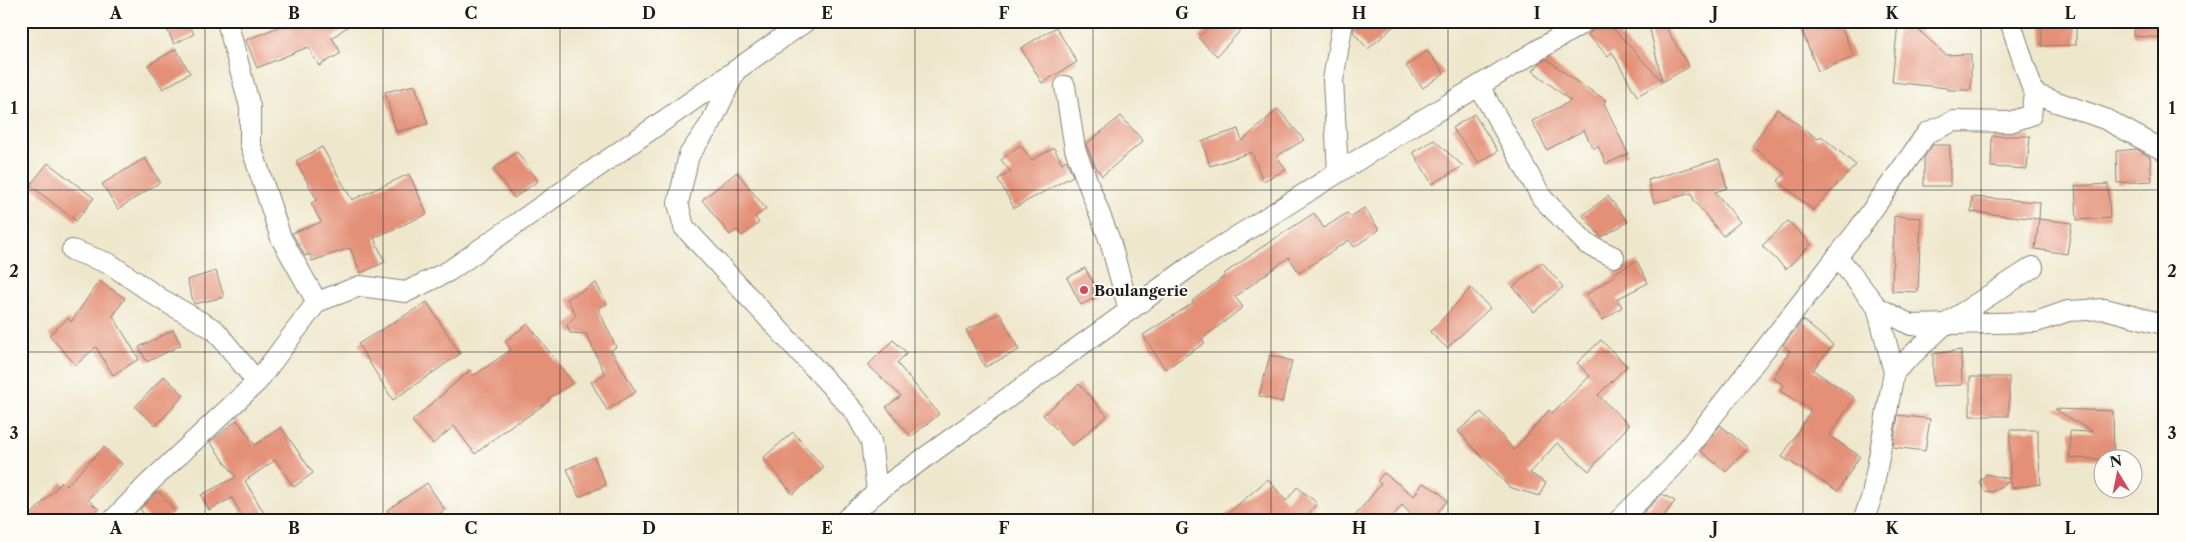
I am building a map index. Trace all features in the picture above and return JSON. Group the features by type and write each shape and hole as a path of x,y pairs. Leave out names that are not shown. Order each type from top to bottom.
{"street":[{"path":"227,21 250,107 250,143 281,238 317,302"},
{"path":"112,521 149,483 257,382 317,302 360,286 406,292 449,271 806,21"},
{"path":"1338,172 1333,80 1343,21"},
{"path":"844,521 877,492 1198,261 1338,172 1586,21"},
{"path":"1618,521 1673,467 1837,256 1928,133 1954,121 2010,122 2031,116 2034,94 2010,21"},
{"path":"735,72 711,123 689,155 678,203 684,227 855,412 871,441 877,492"},
{"path":"1065,86 1075,148 1110,241 1129,310"},
{"path":"1479,86 1542,198 1587,244 1614,257"},
{"path":"2034,94 2105,119 2165,151"},
{"path":"72,250 110,264 161,299 215,330 257,382"},
{"path":"1837,256 1877,306 1911,324 1944,325 2036,322 2068,311 2105,309 2159,323"},
{"path":"1894,372 1944,325 2032,267"},
{"path":"1863,521 1872,496 1894,372 1877,306"},
{"path":"1872,496 1878,521"}],"building":[{"path":"163,21 187,21 194,34 174,44"},
{"path":"293,21 355,21 332,38 341,53 319,66 308,47 257,68 246,40"},
{"path":"1214,21 1249,21 1217,56 1198,38"},
{"path":"1355,21 1400,21 1368,49 1353,32"},
{"path":"1603,21 1606,21 1662,81 1648,21 1662,21 1689,67 1637,96 1612,52 1608,56 1588,35"},
{"path":"1798,21 1839,21 1854,57 1818,71"},
{"path":"2041,21 2076,21 2076,45 2042,46"},
{"path":"2134,21 2165,21 2165,38 2133,36"},
{"path":"1898,23 1912,24 1946,55 1971,54 1971,90 1948,90 1947,88 1892,82"},
{"path":"1056,27 1077,62 1042,83 1021,48"},
{"path":"176,49 190,73 163,89 148,65"},
{"path":"1427,51 1444,73 1423,88 1406,66"},
{"path":"1547,59 1574,80 1606,100 1604,103 1628,154 1606,164 1598,146 1593,149 1584,130 1547,150 1532,121 1571,101 1533,71 1540,63"},
{"path":"415,85 428,124 396,132 385,92"},
{"path":"1278,109 1304,140 1277,156 1286,170 1263,181 1252,152 1210,166 1202,141 1238,129 1242,141"},
{"path":"1777,109 1818,139 1821,136 1856,165 1813,210 1778,181 1785,173 1752,146"},
{"path":"1474,114 1498,151 1479,163 1452,128"},
{"path":"1121,116 1143,141 1102,176 1094,164 1086,144"},
{"path":"1992,136 2030,136 2027,169 1991,167"},
{"path":"1434,140 1463,166 1432,184 1413,152"},
{"path":"1020,145 1032,160 1054,148 1062,163 1066,160 1073,176 1014,208 998,179 1011,172 1001,160"},
{"path":"1933,145 1950,145 1950,186 1924,186 1924,158"},
{"path":"322,147 352,200 409,174 427,214 374,238 385,262 361,273 350,248 312,261 310,254 305,256 292,233 321,222 311,203 317,200 296,161"},
{"path":"2137,149 2150,157 2152,181 2117,183 2116,151"},
{"path":"517,152 538,181 514,198 493,169"},
{"path":"145,158 160,182 118,209 102,184"},
{"path":"1719,159 1727,188 1715,192 1740,222 1723,236 1694,201 1692,193 1654,203 1648,180"},
{"path":"48,163 94,198 76,221 30,185"},
{"path":"737,172 766,209 755,217 759,223 742,236 737,230 730,235 702,200"},
{"path":"2108,184 2110,218 2077,220 2075,186"},
{"path":"1608,196 1628,222 1601,237 1583,215"},
{"path":"1972,197 2040,202 2039,219 1971,212"},
{"path":"1364,208 1379,230 1354,247 1349,240 1299,273 1289,257 1235,297 1243,307 1202,339 1205,343 1165,369 1143,335 1193,303 1192,301 1225,276 1224,274 1314,213 1324,228 1347,213 1350,217"},
{"path":"1894,216 1921,218 1918,292 1892,291"},
{"path":"2039,219 2072,223 2067,254 2035,249"},
{"path":"1788,221 1811,244 1786,269 1762,246"},
{"path":"1637,261 1648,283 1617,299 1622,307 1603,320 1586,295 1615,275 1614,273"},
{"path":"1542,262 1563,287 1534,312 1513,287"},
{"path":"1085,268 1100,295 1081,305 1067,278"},
{"path":"216,271 224,297 194,304 187,280"},
{"path":"99,281 125,298 113,316 139,359 113,375 96,347 76,365 49,335 68,318 71,322"},
{"path":"596,283 607,304 598,308 616,347 611,350 636,392 607,410 591,382 605,374 586,334 570,333 567,325 576,315 567,299"},
{"path":"1471,288 1490,308 1447,348 1430,332"},
{"path":"427,302 460,354 393,400 358,344"},
{"path":"1000,313 1019,350 985,367 966,330"},
{"path":"1803,320 1833,345 1813,370 1855,398 1829,436 1860,456 1838,491 1782,457 1811,410 1780,391 1784,385 1773,378 1790,351 1783,345"},
{"path":"528,324 573,383 548,399 549,401 518,423 517,421 475,454 454,426 433,444 412,421 470,370 473,375 476,374 511,350 505,341"},
{"path":"173,330 181,345 147,362 139,347"},
{"path":"893,340 907,353 897,363 939,414 911,437 886,407 901,396 868,365"},
{"path":"1601,340 1627,366 1598,395 1629,425 1589,471 1557,443 1530,473 1546,483 1539,496 1509,487 1458,431 1481,412 1514,450 1549,410 1552,413 1590,376 1577,363"},
{"path":"1961,350 1962,385 1933,386 1933,354"},
{"path":"1270,355 1292,361 1282,402 1259,396"},
{"path":"164,376 184,395 156,426 135,407"},
{"path":"1970,377 2009,377 2009,416 1970,416"},
{"path":"1079,384 1107,416 1072,446 1043,415"},
{"path":"2055,409 2113,411 2114,450 2094,450 2094,459 2070,458 2070,431 2093,432"},
{"path":"1898,415 1930,419 1925,451 1893,447"},
{"path":"237,420 255,445 281,427 313,473 294,487 275,460 245,481 269,521 245,521 232,498 209,510 201,495 236,477 210,442"},
{"path":"1720,425 1748,448 1726,472 1701,451"},
{"path":"2010,430 2038,430 2041,484 2011,488 2010,481 1992,492 1985,491 1979,482 1986,474 2010,479"},
{"path":"793,432 824,468 793,494 763,458"},
{"path":"104,447 122,464 88,499 98,509 85,521 25,521 62,482 66,486"},
{"path":"594,457 606,485 579,497 567,469"},
{"path":"1384,473 1414,496 1423,483 1439,492 1447,501 1431,521 1417,521 1402,505 1389,521 1351,521 1381,484 1377,481"},
{"path":"1268,479 1286,501 1297,487 1317,503 1303,521 1219,521"},
{"path":"427,483 445,510 429,521 394,521 387,510"},
{"path":"158,491 175,511 163,521 150,521 140,509"},
{"path":"1662,494 1675,501 1660,521 1653,521 1643,513"}],"place":[{"name":"Boulangerie","path":"1084,290"}]}
